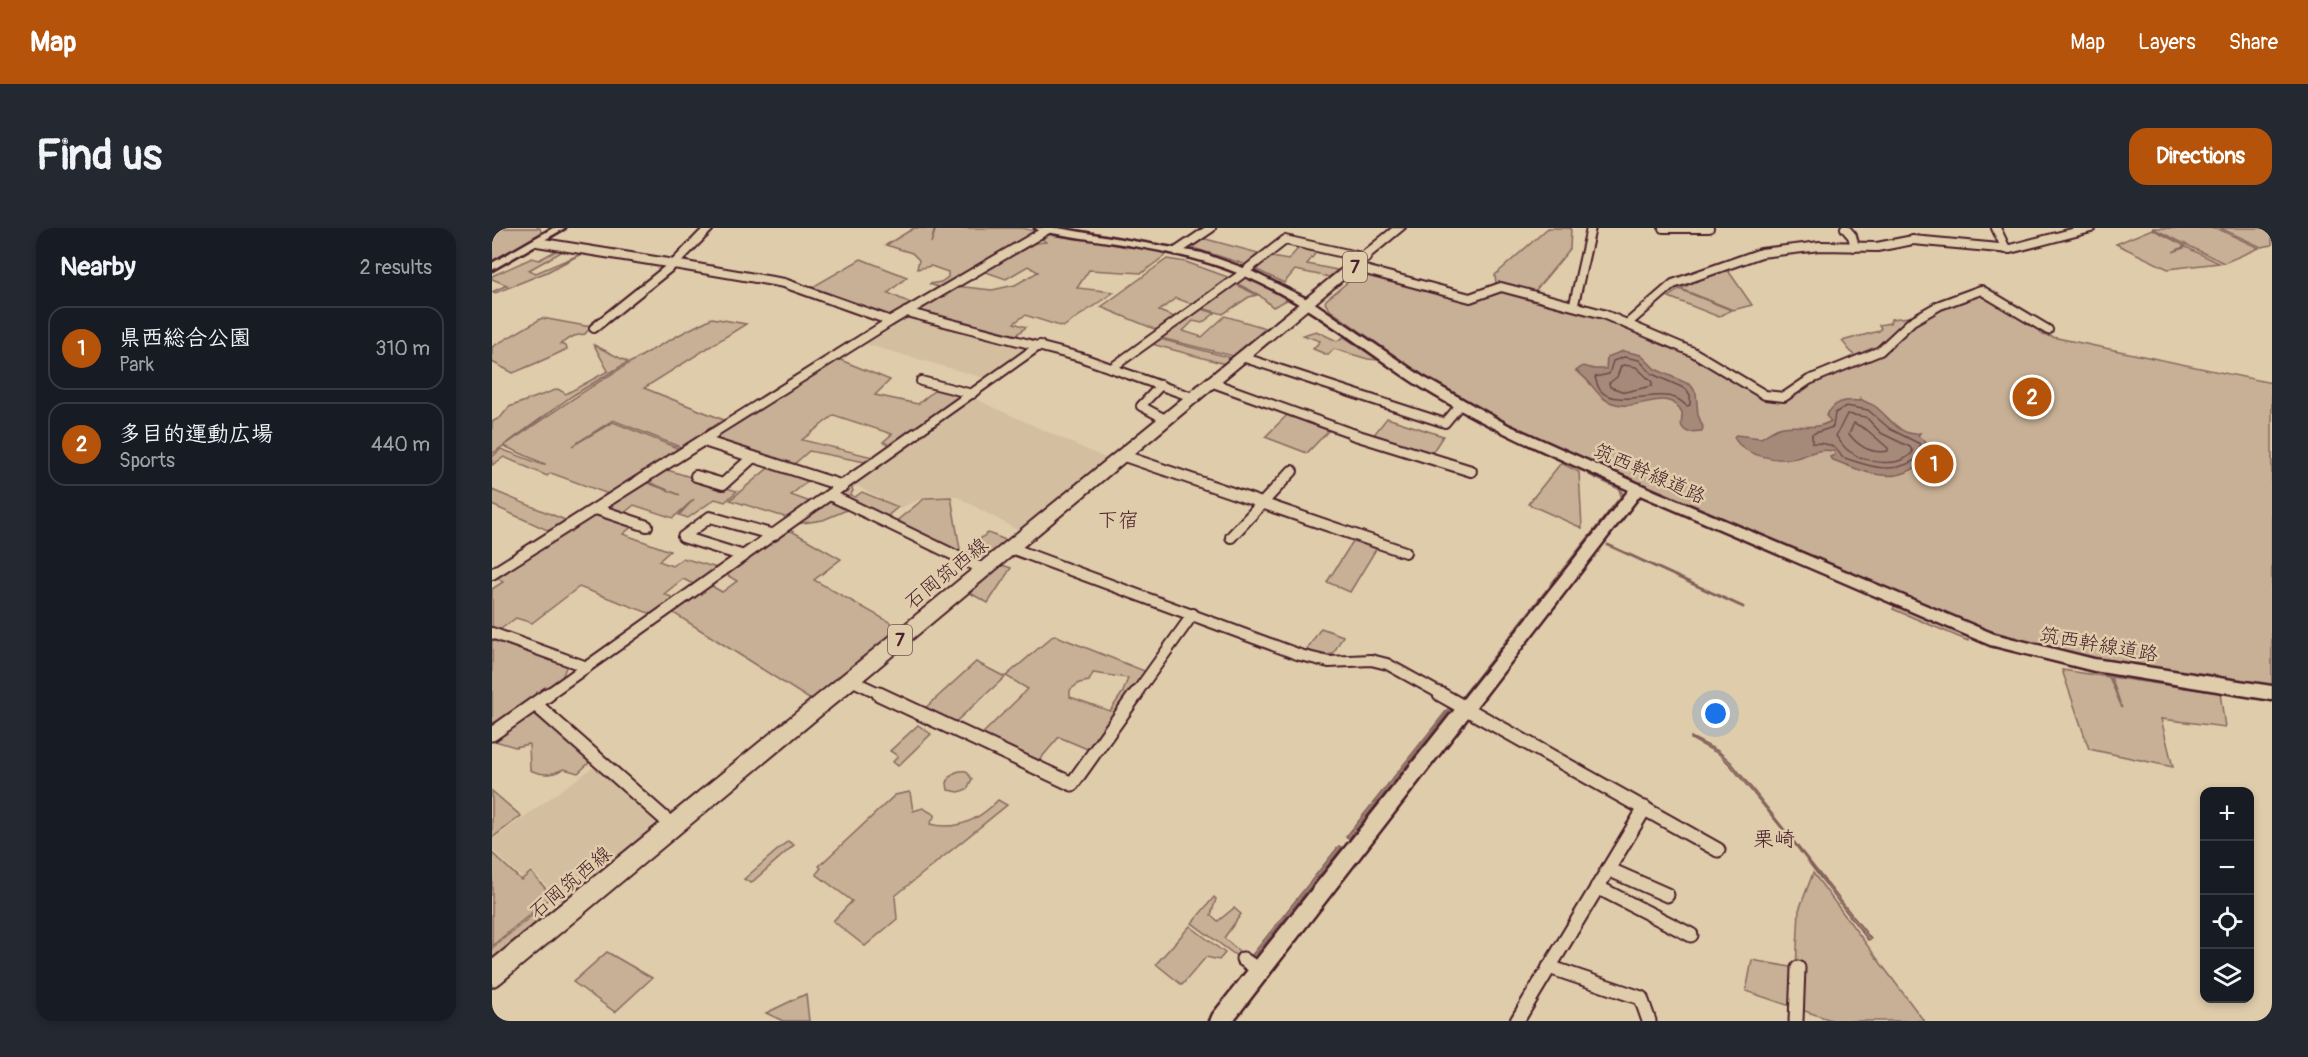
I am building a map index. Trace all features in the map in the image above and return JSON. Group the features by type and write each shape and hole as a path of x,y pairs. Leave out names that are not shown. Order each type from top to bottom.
{"main road":[{"name":"石岡筑西線","path":"492,975 1245,358 1400,228"}],"street":[{"path":"492,267 560,228"},
{"path":"594,328 674,264 709,228"},
{"path":"492,574 891,321 1046,228"},
{"name":"筑西幹線道路","path":"1046,228 1177,251 1247,270 1309,304 1419,380 1460,405 1566,458 2000,643 2076,663 2272,693"},
{"path":"1177,251 1211,228"},
{"path":"1574,304 1591,228"},
{"path":"1664,228 1709,228"},
{"path":"1845,228 1852,237 1855,247"},
{"path":"1996,228 2006,249"},
{"path":"1627,324 1673,284 1721,265 1761,253 1820,246 1877,247 1913,240 2006,249 2091,228"},
{"path":"1113,367 1286,240 1366,258"},
{"path":"537,242 784,283 891,321"},
{"path":"1354,267 1470,298 1501,287 1574,304 1693,352 1765,395 1778,399 1809,380 1880,351 1912,321 1940,305 1981,290 2048,330"},
{"path":"906,312 947,325 1041,345 1113,367 1195,398"},
{"path":"492,734 1041,345"},
{"path":"1245,358 1445,423 1460,405"},
{"path":"921,381 972,394"},
{"path":"1213,383 1333,428 1471,471"},
{"path":"1161,385 1141,406 1167,420"},
{"path":"704,441 843,486"},
{"path":"1124,456 1405,552"},
{"path":"696,476 723,484 753,457"},
{"path":"1232,537 1293,471"},
{"path":"1220,1021 1637,489"},
{"path":"830,495 985,570"},
{"path":"596,509 647,526"},
{"path":"744,556 683,537 710,517 774,535"},
{"path":"1011,548 1193,614 1300,656 1329,662 1371,660 1387,664 1719,850"},
{"path":"851,680 971,739 1038,768 1065,783 1072,784 1193,614"},
{"path":"492,633 587,667"},
{"path":"535,704 674,826"},
{"path":"1517,1021 1645,808"},
{"path":"1608,869 1667,895"},
{"path":"1597,887 1691,935"},
{"path":"1244,959 1260,971"},
{"path":"1549,967 1641,999 1649,1021"},
{"path":"1796,1021 1798,968"}],"shaded area":[{"path":"492,228 540,228 541,232 545,233 492,262"},
{"path":"914,228 935,228 931,243 936,228 1022,228 1039,232 941,288 929,284 941,282 948,277 948,272 931,266 917,269 919,260 912,253 886,245"},
{"path":"1548,228 1571,228 1570,249 1535,291 1496,283 1495,275"},
{"path":"2152,228 2216,228 2259,248 2224,263"},
{"path":"2220,228 2272,228 2272,245 2261,247"},
{"path":"2152,229 2185,246 2173,252 2186,247 2219,263 2168,269 2116,244"},
{"path":"1047,232 1167,254 1142,273 1089,270 1077,288 1114,292 1063,327 1025,315 1014,323 1026,327 1014,337 915,312 915,308 955,286 992,290 1015,285 1038,272 1028,266 1006,279 983,271 1026,244 1046,242 1039,237"},
{"path":"1202,238 1262,254 1247,265 1190,247"},
{"path":"1302,244 1319,249 1307,264 1337,270 1329,277 1295,270 1284,283 1251,267 1266,256 1288,260"},
{"path":"559,249 565,250 529,270 536,273 581,254 547,272 495,293 492,292 507,285 492,279 492,276 532,258 539,260"},
{"path":"861,259 907,277 888,293 913,304 890,318 809,289"},
{"path":"1167,259 1186,262 1233,279 1194,305 1176,298 1159,311 1177,318 1159,331 1101,307"},
{"path":"1727,269 1752,305 1733,310 1681,289 1705,276"},
{"path":"1360,272 1466,300 1502,289 1602,315 1685,350 1764,397 1782,401 1815,379 1873,357 1915,322 1935,311 1982,292 2038,325 2043,335 2272,383 2272,685 2073,655 1979,627 1541,440 1487,413 1424,376 1330,310 1325,303 1326,300"},
{"path":"1240,277 1265,284 1287,300 1273,307 1259,295 1234,282"},
{"path":"1233,283 1257,295 1249,297 1223,314 1198,307"},
{"path":"1679,289 1731,310 1719,317 1669,297"},
{"path":"1198,308 1215,313 1202,323 1193,321 1183,331 1202,337 1225,316 1266,328 1233,356 1157,337"},
{"path":"911,315 944,327 1033,346 988,379 862,343 903,316"},
{"path":"1910,317 1878,351 1856,358 1842,341 1879,331 1881,328 1879,325 1890,323 1891,319"},
{"path":"542,318 591,327 585,334 574,336 560,344 566,346 567,349 513,373 492,362 492,347"},
{"path":"712,318 746,324 644,388 729,422 685,449 613,420 572,446 613,422 682,450 611,495 551,473 547,476 504,457 492,465 492,457 501,449 545,464 504,446 605,378"},
{"path":"1316,331 1337,341 1344,337 1378,360 1334,349 1328,355 1313,349 1320,341 1303,335"},
{"path":"1156,338 1232,358 1225,364 1148,343"},
{"path":"594,345 628,362 572,396 492,454 492,422 501,417 509,407 558,389 566,394 608,371"},
{"path":"838,359 890,380 875,395 918,404 936,389 961,396 894,446 883,442 892,434 834,415 802,440 877,458 870,463 809,451 792,466 709,440"},
{"path":"971,397 1109,460 1021,532 956,496 925,497 900,508 851,483"},
{"path":"1288,414 1330,429 1307,453 1265,437"},
{"path":"1387,418 1443,436 1430,456 1372,437"},
{"path":"1561,463 1579,472 1582,528 1528,504"},
{"path":"772,465 811,478 791,495 813,503 791,519 730,500"},
{"path":"664,469 737,491 725,502 715,499 688,518 679,515 694,499 673,518 634,505 623,514 602,508 645,482 680,495 646,481"},
{"path":"1589,475 1619,487 1624,496 1553,587 1550,585 1621,496 1619,489"},
{"path":"851,485 853,491 850,495 855,497 862,492 898,507 885,518 837,495"},
{"path":"492,490 570,522 554,533 492,505"},
{"path":"951,497 960,549 954,552 895,522 925,498"},
{"path":"826,500 847,510 823,520 796,524"},
{"path":"595,513 634,525 623,534 670,551 659,561 672,566 683,558 721,569 697,586 683,579 664,594 676,599 654,615 579,587 532,623 516,618 498,631 492,629 492,589 503,582 494,576"},
{"path":"788,529 841,559 814,580 902,629 814,702 672,612 710,585 722,592 737,581 725,574"},
{"path":"988,533 1008,541 981,565 958,554 978,549 981,538"},
{"path":"1355,538 1378,546 1350,592 1327,582"},
{"path":"1002,565 1011,568 988,603 970,593"},
{"path":"1546,590 1550,591 1464,701 1460,699"},
{"path":"1895,605 1969,637 1968,641 1893,609"},
{"path":"1321,628 1343,636 1333,654 1319,656 1305,652"},
{"path":"1054,635 1147,672 1092,751 1059,737 1036,764 977,739 1028,689 1006,676","holes":["1093,673 1128,678 1123,692 1110,711 1070,697 1070,690 1079,683 1089,681"]},
{"path":"492,640 567,665 561,680 499,724 492,722"},
{"path":"976,662 1005,677 952,725 923,710"},
{"path":"2062,670 2109,677 2122,708 2111,677 2220,693 2225,727 2161,719 2173,767 2089,749"},
{"path":"1454,705 1458,707 1353,842 1349,840"},
{"path":"533,713 591,761 578,773 564,769 551,774 543,774 530,770 529,744 515,747 495,741 496,733"},
{"path":"918,725 931,734 898,766 893,762 898,756 890,751"},
{"path":"595,766 660,826 563,904 532,870 522,878 492,850 492,840"},
{"path":"966,771 972,779 967,789 959,792 948,790 947,783 952,775"},
{"path":"492,791 521,816 492,838"},
{"path":"910,792 913,811 923,808 935,815 930,824 940,826 959,824 976,818 998,800 1007,805 895,896 897,919 865,946 833,921 852,901 816,874 821,868 819,866 895,795"},
{"path":"788,841 794,845 751,883 744,879"},
{"path":"492,853 521,880 531,872 552,896 492,946"},
{"path":"1813,873 1924,1021 1834,1021 1746,991 1752,960 1796,968 1799,910"},
{"path":"1214,897 1216,899 1211,915 1218,921 1234,908 1241,914 1224,938 1245,956 1242,960 1192,923"},
{"path":"535,913 546,923 492,966 492,948"},
{"path":"1190,926 1225,953 1219,960 1206,957 1182,985 1156,964"},
{"path":"607,952 652,978 615,1012 573,982"},
{"path":"806,994 809,1021 783,1021 766,1013"}],"water":[{"path":"1623,351 1641,355 1655,369 1691,385 1696,393 1702,431 1688,432 1685,430 1682,426 1682,412 1670,401 1622,405 1607,401 1576,371 1583,366 1606,369 1607,357"},
{"path":"1860,398 1876,407 1901,430 1913,434 1920,433 1918,436 1925,441 1929,449 1927,458 1922,464 1898,475 1879,475 1831,459 1830,457 1835,455 1834,451 1818,451 1788,459 1770,458 1745,449 1734,437 1736,435 1761,438 1774,430 1789,426 1819,426 1831,421 1826,416 1836,404 1849,400 1860,401"},
{"path":"1451,705 1453,706 1349,838 1346,837"},
{"path":"1691,737 1718,751 1731,762 1871,939 1868,940 1731,766 1719,754"},
{"path":"1339,846 1342,847 1254,957 1252,955"}],"waterway":[{"path":"1608,545 1743,607"}],"place":[{"name":"多目的運動広場","path":"2032,397"},
{"name":"県西総合公園","path":"1934,464"}],"district":[{"name":"下宿","path":"1118,520"},
{"name":"栗崎","path":"1774,839"}]}
